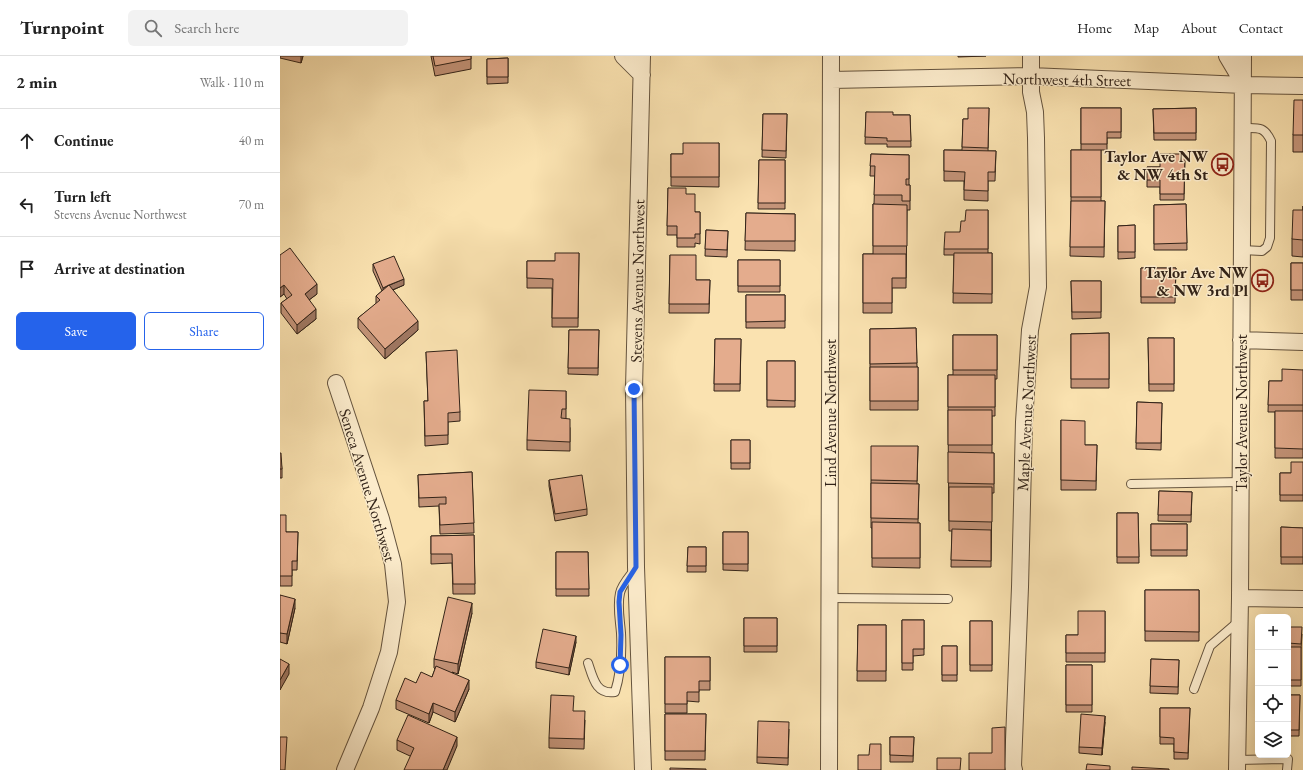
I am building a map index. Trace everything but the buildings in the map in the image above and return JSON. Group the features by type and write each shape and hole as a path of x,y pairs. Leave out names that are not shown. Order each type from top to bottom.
{"street":[{"path":"623,56 642,75"},
{"name":"Stevens Avenue Northwest","path":"642,56 634,389 636,567 643,770"},
{"name":"Lind Avenue Northwest","path":"829,770 831,56"},
{"name":"Maple Avenue Northwest","path":"1014,770 1024,422 1030,330 1038,287 1036,138 1035,112 1031,92 1030,56"},
{"path":"1227,56 1244,85"},
{"name":"Taylor Avenue Northwest","path":"1237,765 1240,620 1243,56"},
{"name":"Northwest 4th Street","path":"831,80 1030,76 1303,86"},
{"path":"1241,340 1303,342"},
{"name":"Seneca Avenue Northwest","path":"336,383 381,519 393,564 397,602 389,652 371,708 345,770"},
{"path":"1240,598 1303,599"}],"lane":[{"path":"1242,250 1262,251 1267,247 1270,238 1271,141 1267,132 1259,128 1243,128"},
{"path":"1132,484 1241,482"},
{"path":"588,663 595,683 602,690 608,693 615,692 619,678 620,665 620,592 636,567"},
{"path":"830,598 948,599"},
{"path":"1194,688 1210,646 1240,620"},
{"path":"1237,765 1288,759 1287,770"}],"place":[{"name":"Taylor Ave NW & NW 4th St","path":"1223,165"},
{"name":"Taylor Ave NW & NW 3rd Pl","path":"1263,281"}],"route":[{"path":"620,665 620,592 636,567 634,389"}]}
